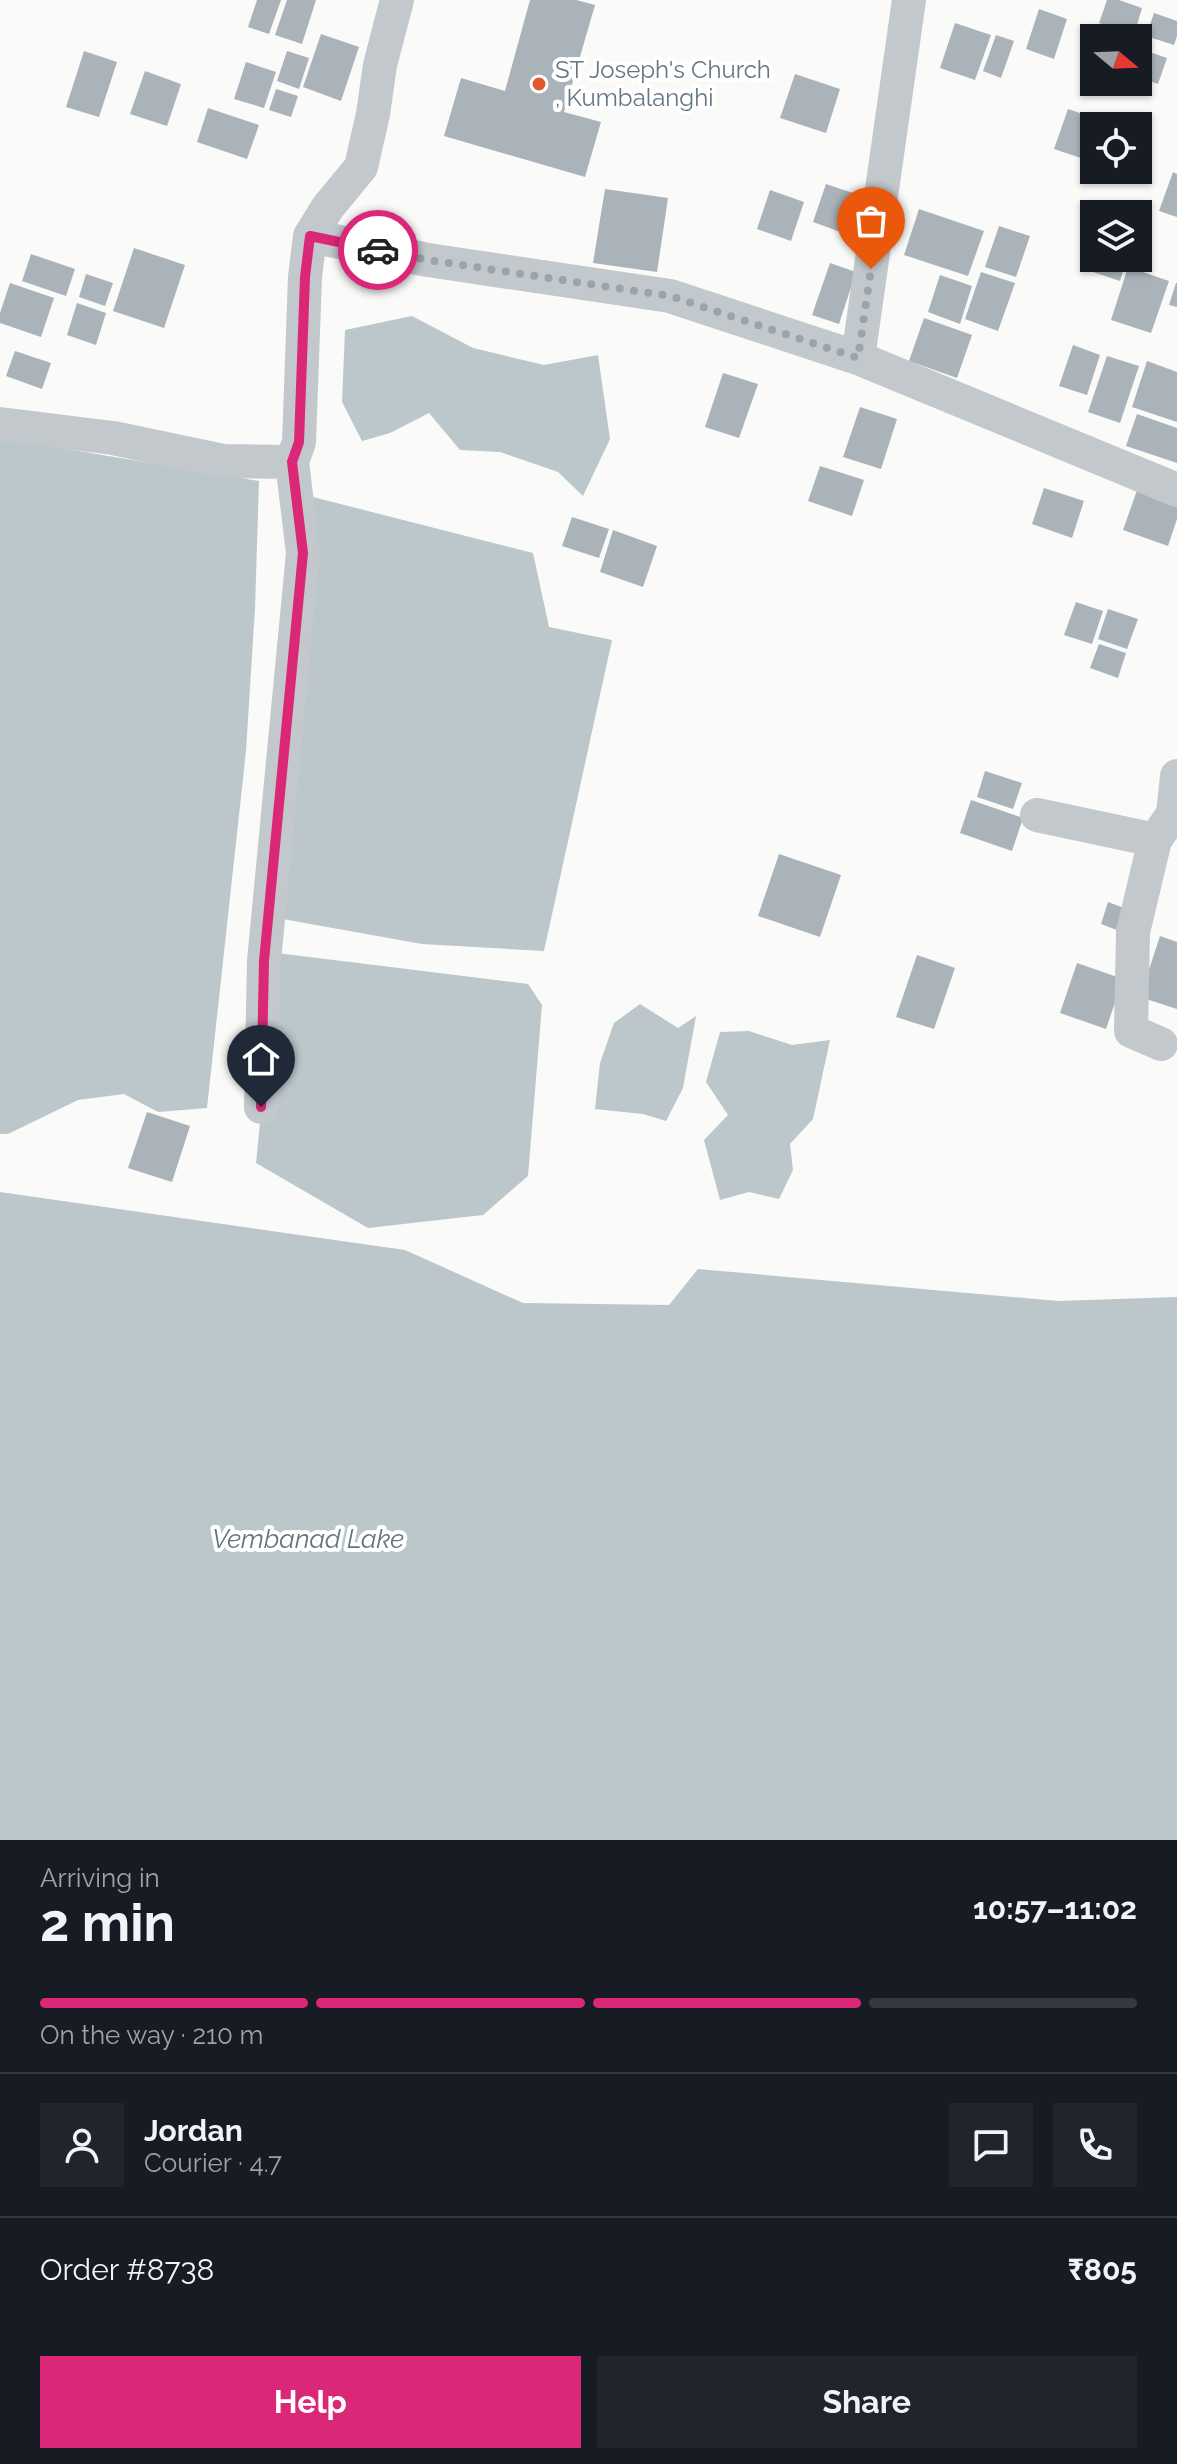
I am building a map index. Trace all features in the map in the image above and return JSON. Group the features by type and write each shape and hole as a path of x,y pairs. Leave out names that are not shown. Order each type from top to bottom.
{"street":[{"path":"261,1107 264,961 303,553 292,462 299,442 305,277 310,236 328,207 361,167 380,65 397,0"},
{"path":"858,358 909,0"},
{"path":"310,236 428,260 670,296 858,358 1177,490"},
{"path":"0,424 113,438 223,461 292,462"},
{"path":"1161,1044 1131,1031 1133,932 1169,823 1177,776"},
{"path":"1037,815 1169,823"}],"water":[{"path":"412,316 473,348 544,365 598,355 610,439 583,496 558,472 500,452 460,450 429,413 390,433 362,441 342,402 345,330"},
{"path":"0,438 259,481 246,751 207,1108 158,1112 124,1094 78,1100 8,1134 0,1134"},
{"path":"305,495 533,553 549,627 612,640 544,951 422,944 277,918"},
{"path":"277,953 528,984 542,1005 528,1176 483,1215 368,1228 256,1163"},
{"path":"640,1004 678,1028 696,1016 683,1088 666,1121 643,1114 595,1109 600,1063 614,1023"},
{"path":"749,1031 792,1045 830,1040 813,1119 790,1144 793,1170 779,1199 749,1192 720,1200 704,1140 728,1115 706,1082 720,1032"},
{"name":"Vembanad Lake","path":"0,1192 405,1250 523,1303 669,1305 698,1269 1058,1301 1177,1297 1177,1840 0,1840"}],"building":[{"path":"257,0 281,0 269,34 248,27"},
{"path":"287,0 316,0 302,44 275,35"},
{"name":"ST Joseph's Church , Kumbalanghi","path":"530,0 576,0 595,5 564,112 601,122 585,177 444,136 461,78 505,91"},
{"path":"1107,0 1119,0 1142,8 1137,24 1099,23"},
{"path":"1039,9 1067,19 1054,59 1026,49"},
{"path":"1154,13 1177,21 1174,45 1152,38 1150,24"},
{"path":"955,23 991,35 975,80 940,68"},
{"path":"321,34 359,47 341,101 303,87"},
{"path":"996,35 1014,41 1001,78 983,71"},
{"path":"84,51 117,62 99,117 66,107"},
{"path":"287,51 309,58 299,89 277,81"},
{"path":"1152,53 1167,58 1158,84 1152,82"},
{"path":"246,62 276,72 264,108 234,99"},
{"path":"145,71 181,84 167,126 130,114"},
{"path":"795,74 840,89 826,133 780,118"},
{"path":"276,89 298,96 291,117 269,110"},
{"path":"208,108 259,125 247,159 197,142"},
{"path":"1068,109 1080,113 1080,158 1054,149"},
{"path":"1173,172 1177,174 1177,217 1159,211"},
{"path":"826,184 868,198 854,237 813,222"},
{"path":"605,189 668,198 657,272 593,263"},
{"path":"770,190 804,202 791,241 757,229"},
{"path":"919,209 984,231 968,276 904,255"},
{"path":"999,226 1030,236 1016,277 985,267"},
{"path":"134,248 185,265 164,328 113,311"},
{"path":"31,254 75,269 66,296 22,281"},
{"path":"830,263 856,272 839,324 812,315"},
{"path":"981,272 1015,283 998,331 965,319"},
{"path":"1093,272 1123,272 1120,281"},
{"path":"1126,272 1143,272 1169,281 1151,333 1111,320"},
{"path":"86,274 113,283 105,306 79,297"},
{"path":"940,275 972,286 960,324 928,312"},
{"path":"10,283 54,298 41,337 0,323 0,313"},
{"path":"1177,283 1177,307 1169,305"},
{"path":"77,303 106,313 96,345 67,335"},
{"path":"924,318 972,335 957,378 909,361"},
{"path":"1073,345 1100,355 1087,395 1059,386"},
{"path":"15,351 51,363 42,389 6,376"},
{"path":"1107,356 1139,366 1120,423 1088,412"},
{"path":"1147,361 1177,372 1177,422 1132,407"},
{"path":"723,373 758,384 739,438 705,427"},
{"path":"860,407 897,419 881,469 843,457"},
{"path":"1137,414 1177,428 1177,463 1126,446"},
{"path":"820,466 864,480 852,516 808,501"},
{"path":"1140,482 1177,494 1177,519 1168,546 1123,530"},
{"path":"1044,488 1084,501 1072,538 1032,524"},
{"path":"572,517 609,529 599,558 562,546"},
{"path":"613,530 657,546 643,587 600,572"},
{"path":"1076,602 1103,611 1092,644 1064,635"},
{"path":"1108,609 1138,619 1127,649 1098,639"},
{"path":"1099,644 1126,653 1118,678 1090,668"},
{"path":"985,771 1022,783 1013,809 977,797"},
{"path":"971,800 1023,818 1012,851 960,833"},
{"path":"779,854 841,875 820,937 758,916"},
{"path":"1108,902 1129,910 1122,932 1101,924"},
{"path":"1160,936 1177,942 1177,1009 1140,997"},
{"path":"917,955 955,968 934,1029 896,1017"},
{"path":"1077,963 1123,979 1106,1029 1060,1013"},
{"path":"147,1112 190,1126 172,1182 128,1168"}],"way so far":[{"path":"378,250 670,296 858,358 871,269"}],"place":[{"name":"ST Joseph's Church , Kumbalanghi","path":"539,84"}],"route":[{"path":"261,1107 264,961 303,553 292,462 299,442 305,277 310,236 378,250"}]}
